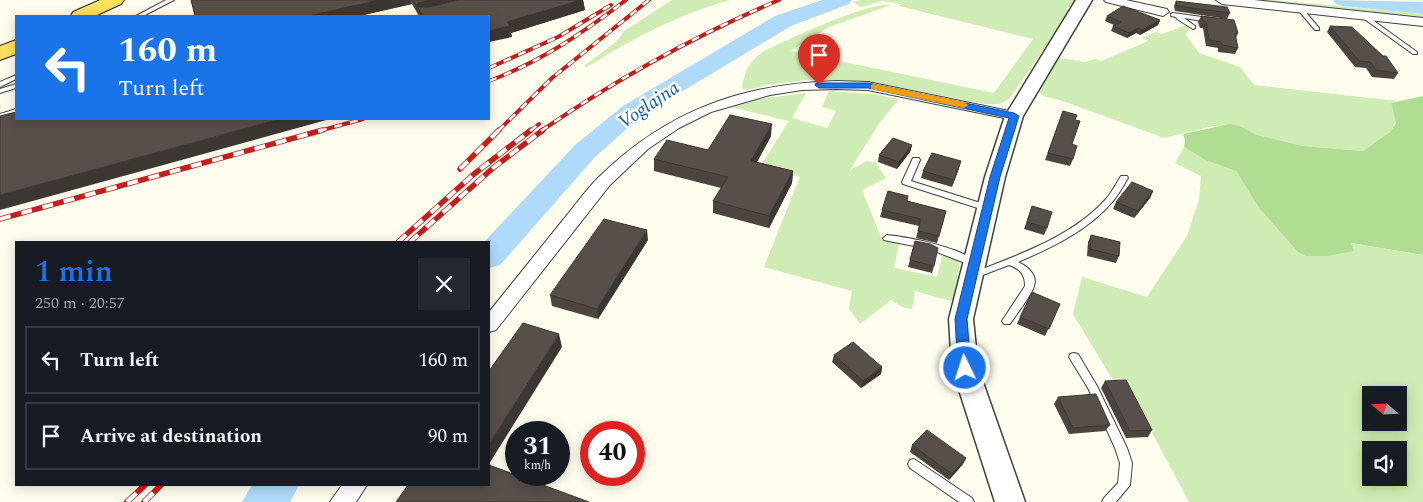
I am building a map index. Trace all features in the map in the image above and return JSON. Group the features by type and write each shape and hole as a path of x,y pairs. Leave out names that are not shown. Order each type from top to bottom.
{"main road":[{"path":"82,15 115,0"},
{"path":"0,54 15,46"}],"street":[{"path":"1010,502 965,368 961,319 987,208 1014,116 1084,0"},
{"path":"1111,0 1168,13"},
{"path":"1222,0 1423,22"},
{"path":"490,324 604,181 643,146 674,125 706,109 768,91 802,86 836,85 868,86 1014,116"},
{"path":"342,502 355,486"}],"lane":[{"path":"141,15 171,0"},
{"path":"1301,10 1317,29"},
{"path":"1168,13 1213,21"},
{"path":"1168,13 1193,27"},
{"path":"1365,17 1415,53"},
{"path":"0,85 15,78"},
{"path":"0,91 15,86"},
{"path":"0,116 15,112"},
{"path":"916,160 906,182 987,208"},
{"path":"887,238 914,241 959,256 971,270 1009,262 1035,252 1074,230 1107,203 1124,178"},
{"path":"1007,321 1030,286 1030,280 1022,266 1009,262"},
{"path":"1074,357 1092,386 1126,463 1124,486 1108,502"},
{"path":"914,464 968,502"}],"green space":[{"path":"672,0 730,0 674,20 639,37 587,67 584,66 617,41 624,31"},
{"path":"861,0 1077,0 1066,9 1070,11 1009,99 999,104 985,104 881,84 839,80 807,80 767,85 748,90 743,89 742,86 749,66 763,52 846,15 880,6 891,5 829,27 791,51 994,93 1033,39 899,6 902,4 882,1 861,7 853,2"},
{"path":"1231,0 1274,0 1423,14 1423,20"},
{"path":"1186,25 1190,27 1186,35 1199,53 1240,67 1254,85 1397,101 1391,103 1396,122 1390,132 1363,151 1303,146 1257,135 1240,126 1213,126 1164,138 1063,101 1043,96 1039,92 1059,58 1085,62 1095,59 1102,61 1148,41 1142,38 1156,32 1162,34"},
{"path":"829,91 874,94 899,99 880,122 850,170 867,161 876,163 886,178 862,190 882,240 899,244 894,268 937,277 943,253 960,261 954,302 915,291 912,309 902,307 891,300 860,324 849,309 852,291 764,267 800,177 760,167 789,121 731,107 758,99 806,93 792,118 827,128 836,111 822,107"},
{"path":"1423,96 1423,255 1351,243 1354,251 1327,256 1306,256 1297,251 1259,208 1236,171 1205,160 1184,147 1185,140 1183,134 1229,124 1240,126 1257,135 1303,146 1363,151 1390,132 1396,123 1391,103"},
{"path":"1184,147 1205,160 1236,171 1259,208 1297,251 1354,251 1350,243 1423,255 1423,502 1189,502 1125,382 1114,382 1073,314 1082,277 1147,297 1187,236 1199,200 1201,176 1175,163"}],"building":[{"path":"191,0 379,0 313,15 195,15"},
{"path":"413,0 432,0 418,3 416,6"},
{"path":"458,0 581,0 507,22 510,26 490,31 490,15 422,15 417,7 429,7"},
{"path":"1176,1 1227,7 1230,13 1177,6"},
{"path":"1123,6 1160,20 1142,30 1138,28 1129,33 1113,26 1121,22 1107,16"},
{"path":"1201,16 1234,20 1238,33 1235,34 1238,48 1209,40 1206,22 1203,21"},
{"path":"1330,26 1352,27 1383,56 1386,56 1398,73 1376,70 1370,62 1359,61"},
{"path":"1063,111 1077,115 1075,120 1080,121 1072,144 1077,146 1073,159 1048,153"},
{"path":"15,112 15,120 276,120 0,195 0,116"},
{"path":"730,115 772,124 751,161 793,171 769,216 713,201 728,177 654,159 667,140 708,150"},
{"path":"893,138 912,145 899,162 879,155"},
{"path":"932,153 961,161 954,180 923,171"},
{"path":"1132,182 1153,191 1138,211 1116,202"},
{"path":"888,191 908,196 907,201 946,211 939,236 918,231 921,219 882,210"},
{"path":"1032,206 1052,212 1047,228 1027,222"},
{"path":"604,219 647,230 597,309 550,295"},
{"path":"1091,235 1120,242 1119,256 1090,249"},
{"path":"915,241 938,248 934,266 910,260"},
{"path":"1032,292 1060,304 1049,329 1020,317"},
{"path":"523,323 559,334 490,442 490,370"},
{"path":"853,342 882,367 863,381 834,355"},
{"path":"1126,380 1152,430 1130,431 1105,381"},
{"path":"1096,394 1110,425 1073,428 1058,397"},
{"path":"927,430 966,458 952,474 912,445"},
{"path":"490,465 505,471 505,486 546,486 589,502 396,502 407,486 490,486"}],"waterway":[{"name":"Voglajna","path":"490,256 585,151 632,111 783,21 842,0"},
{"name":"Voglajna","path":"1343,0 1423,8"},
{"name":"Voglajna","path":"263,502 278,486"}],"railway":[{"path":"490,81 526,65 560,46 626,0"},
{"path":"498,131 552,78 649,0"},
{"path":"541,131 599,93 657,59 717,28 779,0"},
{"path":"490,68 558,37 611,5"},
{"path":"319,131 359,120"},
{"path":"530,131 539,124"},
{"path":"0,219 323,130"},
{"path":"399,241 474,174 531,130"},
{"path":"411,241 493,168 543,130"},
{"path":"460,169 498,131"},
{"path":"127,502 144,486"},
{"path":"144,502 160,486"}],"slow traffic":[{"path":"874,87 964,105"}],"route":[{"path":"819,85 868,86 1014,116 995,177 961,319 965,368"}]}
